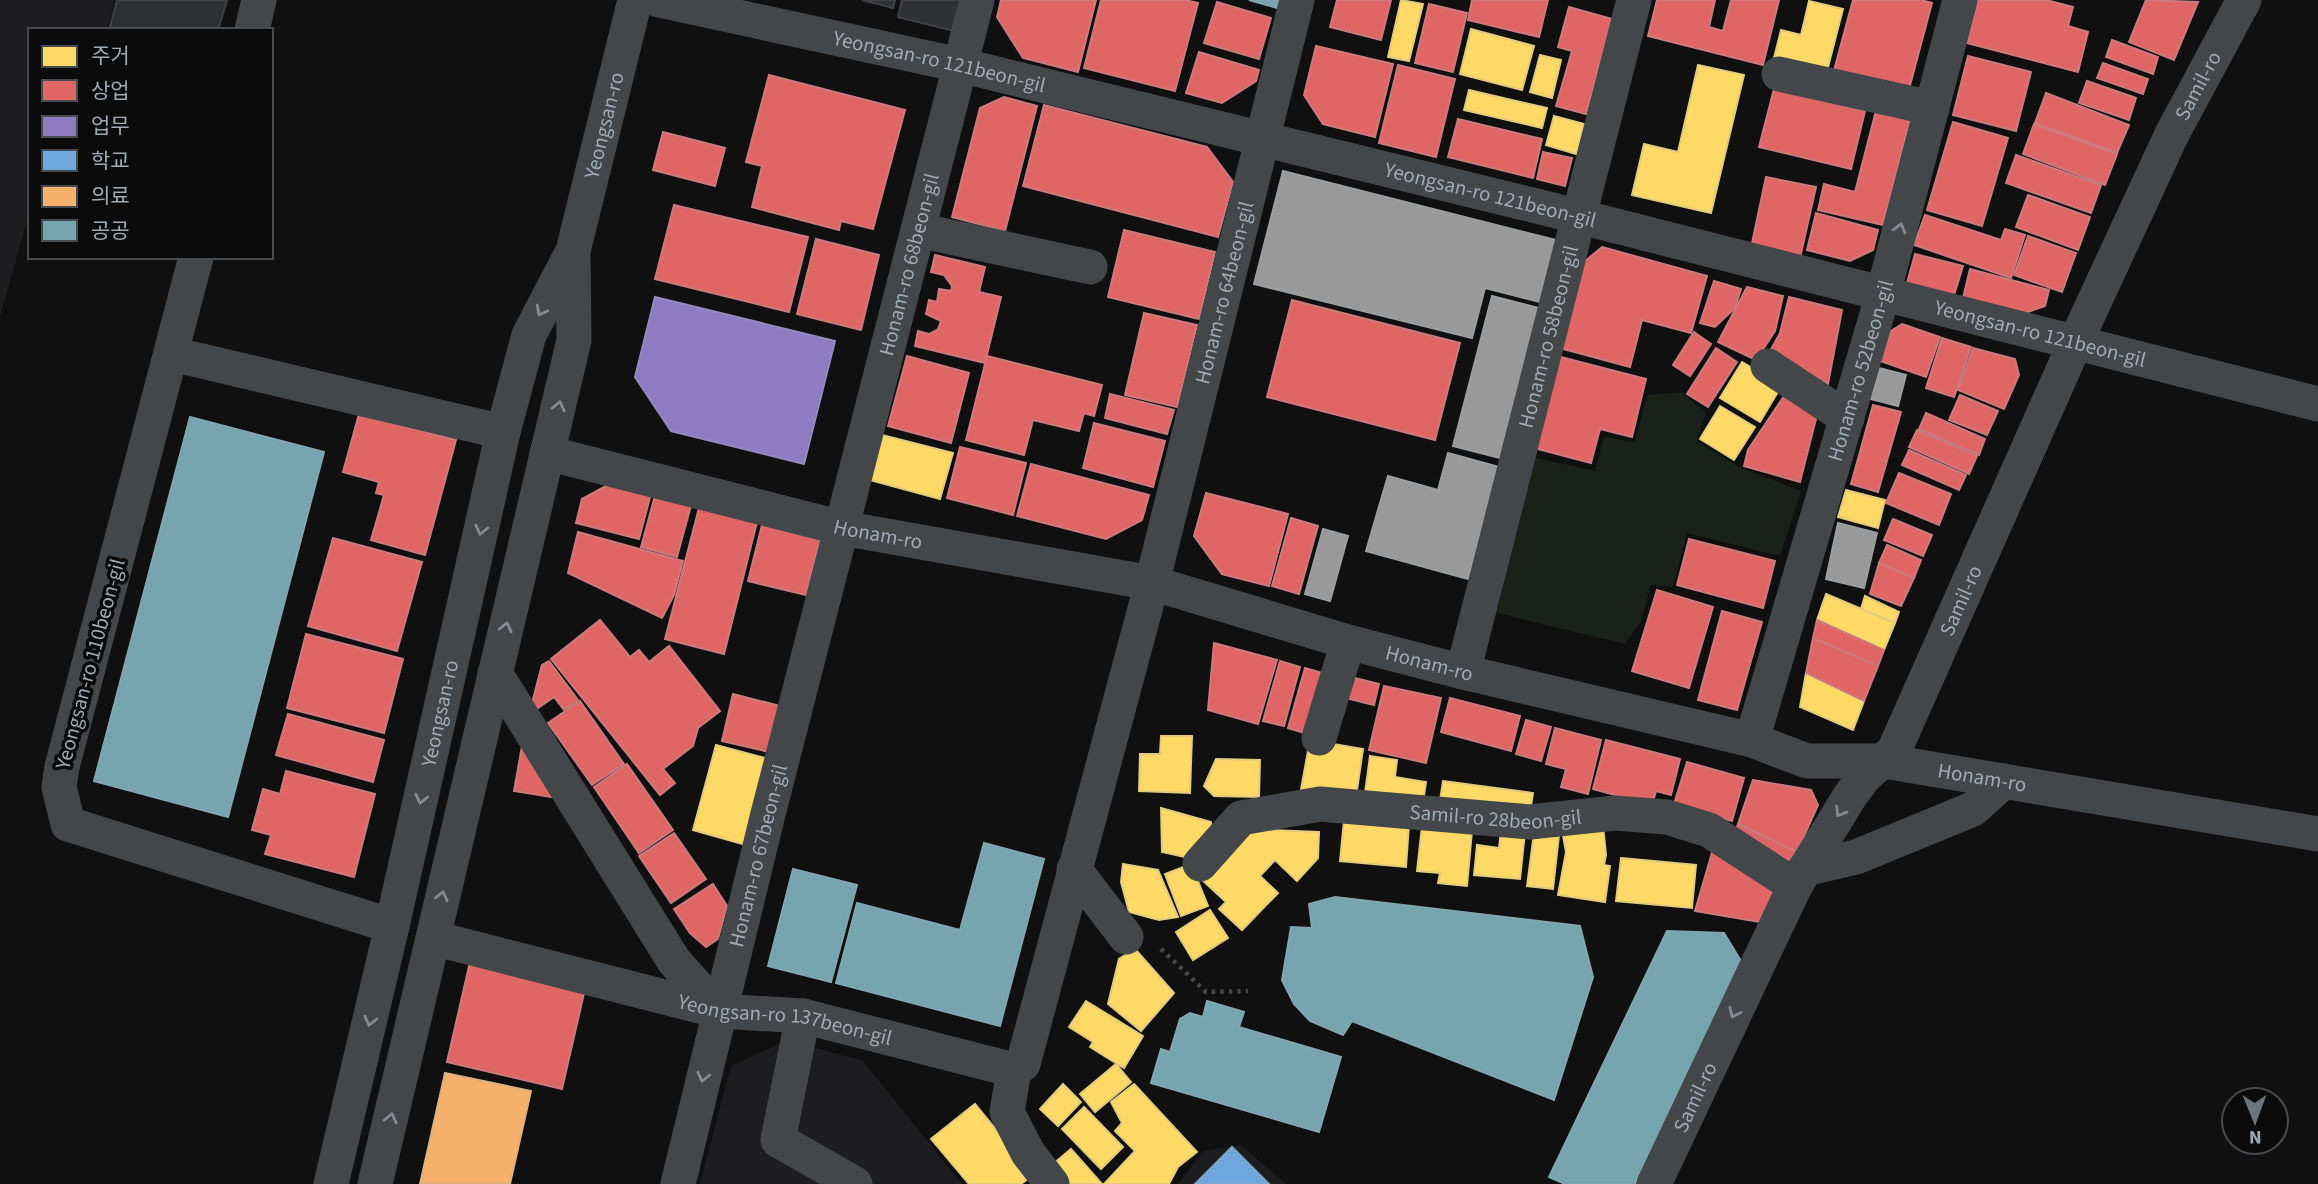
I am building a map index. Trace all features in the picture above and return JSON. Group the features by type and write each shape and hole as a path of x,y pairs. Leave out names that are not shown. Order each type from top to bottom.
{"street":[{"path":"252,28 259,0"},
{"name":"Yeongsan-ro","path":"331,1184 503,432 528,335 573,250 635,0"},
{"name":"Yeongsan-ro 121beon-gil","path":"659,0 960,65 1577,216 2318,404"},
{"name":"Honam-ro 68beon-gil","path":"842,528 976,0"},
{"name":"Honam-ro 64beon-gil","path":"1074,869 1152,583 1297,0"},
{"name":"Honam-ro 58beon-gil","path":"1463,672 1634,0"},
{"name":"Honam-ro 52beon-gil","path":"1752,740 1883,294 1961,0"},
{"name":"Samil-ro","path":"1654,1184 1800,878 1850,796 1865,776 1894,751 2076,341 2172,134 2244,0"},
{"path":"1779,74 1932,108"},
{"path":"918,230 1090,267"},
{"name":"Yeongsan-ro","path":"375,1184 574,340 573,250"},
{"name":"Yeongsan-ro 110beon-gil","path":"196,259 62,767 60,787 68,824 392,926"},
{"path":"172,354 503,432"},
{"path":"1768,366 1847,418"},
{"name":"Honam-ro","path":"547,453 842,528 1152,583 1348,642 1752,740 1807,761 1884,761 2318,834"},
{"name":"Honam-ro 67beon-gil","path":"678,1184 719,1011 842,528"},
{"path":"1319,738 1348,642"},
{"path":"495,673 674,961 719,1011"},
{"path":"1800,878 1856,858 1973,809 2004,781"},
{"name":"Samil-ro 28beon-gil","path":"1200,864 1241,818 1320,804 1530,822 1615,813 1667,817 1709,830 1800,878"},
{"path":"1074,869 1126,937"},
{"path":"1052,1184 1028,1153 1007,1112 1014,1070 1023,1064 1074,869"},
{"name":"Yeongsan-ro 137beon-gil","path":"433,938 719,1011 803,1016 1014,1070"},
{"path":"803,1016 778,1140 855,1184"}],"path":[{"path":"1126,937 1148,937 1206,992 1248,991"}],"shaded area":[{"path":"0,0 115,0 108,28 28,28 28,217 0,317"},
{"path":"1681,392 1706,412 1697,441 1737,466 1801,491 1780,556 1687,533 1673,587 1651,585 1641,621 1625,644 1497,613 1531,457 1595,471 1604,437 1635,442 1647,395"},
{"path":"788,1040 863,1061 962,1184 700,1184 731,1066"},
{"path":"1241,1145 1286,1184 1178,1184 1203,1151"}],"building: 주거":[{"path":"1401,0 1423,4 1409,61 1388,57"},
{"path":"1809,1 1843,9 1826,75 1773,62 1781,30 1801,35"},
{"path":"1471,29 1534,46 1522,90 1460,74"},
{"path":"1540,55 1561,60 1552,98 1530,92"},
{"path":"1698,65 1744,75 1711,213 1632,195 1644,144 1678,152"},
{"path":"1469,90 1547,108 1542,128 1464,110"},
{"path":"1554,116 1584,124 1576,154 1546,145"},
{"path":"1742,362 1782,385 1760,422 1720,398"},
{"path":"1720,406 1755,427 1734,460 1700,439"},
{"path":"882,435 953,453 940,499 870,480"},
{"path":"1846,490 1885,500 1878,528 1838,517"},
{"path":"1826,594 1895,623 1884,650 1817,620"},
{"path":"1865,596 1899,612 1895,623 1861,609"},
{"path":"1806,673 1864,701 1853,730 1800,707"},
{"path":"1161,736 1192,736 1190,793 1139,791 1140,754 1160,754"},
{"path":"1310,740 1363,749 1355,804 1300,795"},
{"path":"716,745 769,759 746,845 693,830"},
{"path":"1370,756 1397,760 1395,777 1426,782 1423,802 1365,793"},
{"path":"1216,759 1260,760 1259,797 1214,796 1204,786"},
{"path":"1443,781 1533,793 1529,819 1439,807"},
{"path":"1161,808 1211,822 1212,845 1189,858 1162,852"},
{"path":"1345,810 1409,824 1406,867 1340,861"},
{"path":"1603,825 1606,855 1604,865 1610,866 1605,902 1558,895 1566,852 1562,830"},
{"path":"1422,826 1472,831 1467,886 1438,883 1440,873 1417,871"},
{"path":"1246,829 1319,832 1318,858 1297,881 1275,860 1260,876 1278,893 1242,930 1219,909 1226,902 1200,878"},
{"path":"1501,830 1525,832 1520,879 1474,875 1477,845 1499,848"},
{"path":"1534,833 1559,835 1553,889 1527,886"},
{"path":"1621,858 1696,865 1692,908 1616,901"},
{"path":"1123,864 1158,870 1178,917 1159,920 1129,912 1121,882"},
{"path":"1191,864 1208,906 1181,916 1165,874"},
{"path":"1210,910 1228,938 1193,960 1176,932"},
{"path":"1135,949 1174,993 1141,1031 1108,1004 1119,959"},
{"path":"1086,1001 1143,1036 1124,1068 1090,1047 1093,1042 1069,1027"},
{"path":"1116,1064 1131,1082 1095,1112 1080,1094"},
{"path":"1063,1084 1081,1102 1058,1126 1040,1109"},
{"path":"1134,1084 1197,1152 1178,1167 1169,1184 1104,1184 1135,1151 1115,1131 1122,1123 1111,1102"},
{"path":"975,1104 1033,1175 1021,1184 969,1184 931,1139"},
{"path":"1084,1107 1123,1147 1101,1169 1062,1129"},
{"path":"1071,1149 1102,1184 1059,1184 1046,1170"}],"building: 상업":[{"path":"1001,0 1096,0 1078,72 1023,58 997,17"},
{"path":"1101,0 1185,0 1198,3 1175,91 1084,68"},
{"path":"1337,0 1391,0 1381,40 1330,27"},
{"path":"1472,0 1548,0 1539,37 1468,20"},
{"path":"1657,0 1715,0 1709,27 1723,31 1731,0 1779,0 1763,65 1648,36"},
{"path":"1853,0 1921,0 1932,3 1908,93 1833,74"},
{"path":"1978,0 2046,0 2073,7 2068,26 2088,32 2078,72 1967,43"},
{"path":"2146,0 2198,2 2174,60 2129,42"},
{"path":"1217,2 1271,18 1259,59 1204,43"},
{"path":"1429,4 1467,13 1453,72 1415,63"},
{"path":"1569,7 1612,19 1586,114 1556,106 1572,51 1558,47"},
{"path":"2112,40 2158,57 2153,74 2106,57"},
{"path":"1316,46 1393,64 1375,137 1323,124 1304,95"},
{"path":"1199,52 1259,70 1256,81 1222,103 1186,93"},
{"path":"1968,56 2031,72 2016,131 1953,115"},
{"path":"2103,63 2148,79 2143,94 2097,78"},
{"path":"1398,65 1455,79 1436,157 1379,143"},
{"path":"769,75 905,110 873,229 841,221 839,230 752,207 762,166 746,162"},
{"path":"2087,81 2136,98 2129,120 2079,103"},
{"path":"1774,89 1865,111 1851,169 1759,147"},
{"path":"2046,93 2129,125 2117,153 2035,123"},
{"path":"1004,97 1037,106 1005,231 952,217 980,108"},
{"path":"1044,105 1207,147 1233,182 1218,237 1023,186"},
{"path":"1877,107 1911,115 1883,225 1818,210 1824,184 1855,192"},
{"path":"1458,119 1542,139 1533,178 1448,157"},
{"path":"1953,122 2008,138 1982,226 1927,210"},
{"path":"2034,124 2117,154 2105,185 2023,154"},
{"path":"663,132 725,148 715,186 653,170"},
{"path":"1543,152 1572,158 1565,186 1537,179"},
{"path":"2016,155 2101,185 2091,213 2006,183"},
{"path":"1766,177 1816,187 1800,258 1751,248"},
{"path":"2028,195 2090,217 2078,250 2016,227"},
{"path":"674,205 808,237 789,312 655,279"},
{"path":"1816,213 1878,230 1873,250 1850,261 1807,250"},
{"path":"1925,215 2001,240 2005,229 2025,235 2011,278 1914,245"},
{"path":"1124,230 1215,252 1199,319 1108,297"},
{"path":"2028,236 2076,253 2062,292 2014,275"},
{"path":"816,239 879,255 861,330 797,314"},
{"path":"1602,247 1707,276 1691,333 1642,320 1630,367 1556,347 1578,267"},
{"path":"1915,254 1963,266 1954,295 1907,283"},
{"path":"935,255 985,267 979,292 1001,297 985,363 915,346 918,331 929,334 938,329 941,321 926,314 929,300 937,302 939,289 951,291 952,286 944,275 931,272"},
{"path":"1970,269 2049,290 2045,306 2022,314 1963,298"},
{"path":"1714,281 1741,289 1735,308 1715,327 1700,323"},
{"path":"1747,287 1783,296 1775,331 1756,360 1718,342"},
{"path":"1789,297 1842,310 1828,384 1769,353 1780,333"},
{"path":"1292,300 1460,343 1435,440 1267,397"},
{"path":"1144,313 1197,325 1177,407 1125,395"},
{"path":"1902,324 1940,337 1926,377 1880,361 1891,331"},
{"path":"1694,332 1711,344 1690,376 1673,365"},
{"path":"1942,338 1971,347 1954,397 1926,388"},
{"path":"1716,348 1737,362 1708,407 1687,394"},
{"path":"1973,348 2015,359 2019,375 2004,409 1958,390"},
{"path":"907,356 969,373 951,443 888,426"},
{"path":"987,356 1102,385 1094,416 1084,413 1079,431 1033,420 1024,455 966,440"},
{"path":"1557,356 1646,379 1632,437 1600,429 1591,463 1534,448"},
{"path":"1786,393 1818,411 1800,482 1744,466 1748,450"},
{"path":"1110,394 1174,410 1167,434 1105,418"},
{"path":"1960,395 1998,411 1987,435 1949,420"},
{"path":"1873,405 1901,412 1878,492 1851,484"},
{"path":"1926,413 1985,439 1979,455 1919,429"},
{"path":"359,414 456,440 425,555 371,540 384,495 376,493 379,482 343,472"},
{"path":"1094,423 1165,441 1153,487 1083,468"},
{"path":"1917,430 1977,456 1969,474 1909,447"},
{"path":"960,447 1026,463 1013,515 947,498"},
{"path":"1909,450 1966,475 1959,490 1902,465"},
{"path":"1031,464 1149,495 1142,520 1106,539 1017,516"},
{"path":"1899,473 1951,494 1939,525 1886,503"},
{"path":"615,481 652,490 639,539 576,523 582,499"},
{"path":"656,492 692,502 677,557 641,547"},
{"path":"1206,493 1288,514 1269,586 1222,574 1194,536"},
{"path":"700,504 758,518 724,654 665,639"},
{"path":"1291,518 1318,526 1299,594 1272,586"},
{"path":"1893,519 1932,535 1923,556 1884,540"},
{"path":"763,521 821,535 806,595 748,581"},
{"path":"578,532 683,561 674,595 662,618 568,573"},
{"path":"333,538 422,562 397,651 308,626"},
{"path":"1689,539 1775,561 1763,608 1677,585"},
{"path":"1887,545 1921,560 1914,578 1879,563"},
{"path":"1879,563 1914,578 1901,606 1870,594"},
{"path":"1657,590 1713,607 1689,688 1632,671"},
{"path":"1722,611 1762,622 1737,710 1698,700"},
{"path":"600,620 630,657 639,650 649,662 669,646 720,711 698,728 693,746 663,769 675,783 660,795 551,659"},
{"path":"1817,620 1884,650 1878,666 1813,638"},
{"path":"306,634 403,659 384,733 287,708"},
{"path":"1813,638 1878,666 1864,701 1806,673"},
{"path":"1214,643 1277,660 1258,724 1208,710"},
{"path":"549,661 578,700 564,710 554,697 538,708 532,703 542,665"},
{"path":"1280,661 1300,667 1284,726 1263,721"},
{"path":"1305,668 1329,675 1311,735 1288,728"},
{"path":"1343,675 1379,684 1374,705 1338,696"},
{"path":"1384,686 1441,698 1426,763 1369,750"},
{"path":"733,694 780,706 769,752 722,741"},
{"path":"1450,698 1520,716 1511,751 1441,732"},
{"path":"580,701 624,764 592,785 548,723"},
{"path":"288,714 384,740 373,782 276,755"},
{"path":"1526,720 1551,727 1541,761 1516,754"},
{"path":"1555,728 1601,740 1588,794 1561,787 1566,769 1546,764"},
{"path":"1606,740 1680,759 1671,795 1656,791 1652,805 1593,789"},
{"path":"522,746 557,798 514,791"},
{"path":"1687,762 1744,778 1732,821 1674,804"},
{"path":"627,764 673,830 639,853 594,787"},
{"path":"286,771 375,794 354,877 265,854 271,835 252,830 263,789 280,794"},
{"path":"1753,780 1811,790 1818,805 1797,852 1738,824"},
{"path":"1738,824 1797,852 1787,872 1733,840"},
{"path":"674,833 706,879 671,903 639,856"},
{"path":"1714,846 1784,887 1765,923 1695,911"},
{"path":"713,884 727,906 718,939 706,947 690,933 674,909"},
{"path":"470,962 585,989 562,1089 447,1062"}],"building: 업무":[{"path":"655,297 835,341 804,464 671,431 635,377"}],"building: 학교":[{"path":"1232,1147 1269,1184 1195,1184"}],"building: 의료":[{"path":"445,1073 531,1091 510,1184 420,1184"}],"building: 공공":[{"path":"1249,0 1279,0 1277,8"},
{"path":"190,417 324,452 228,817 94,781"},
{"path":"984,843 1044,859 1000,1026 836,983 857,903 960,930"},
{"path":"793,869 857,885 831,982 768,966"},
{"path":"1335,897 1580,926 1593,977 1554,1100 1352,1021 1343,1035 1310,1021 1294,1004 1282,980 1291,927 1312,928 1309,904"},
{"path":"1667,931 1724,933 1741,961 1635,1184 1565,1184 1549,1177"},
{"path":"1207,1001 1244,1012 1239,1027 1341,1057 1319,1132 1151,1083 1161,1049 1170,1052 1180,1019 1190,1013 1203,1017"}],"building: 공업":[{"path":"1283,171 1556,240 1540,302 1485,288 1472,338 1254,284"},
{"path":"1492,296 1539,308 1500,458 1453,446"},
{"path":"1879,368 1906,375 1898,406 1871,399"},
{"path":"1448,453 1499,467 1468,579 1366,551 1388,476 1438,490"},
{"path":"1838,523 1877,533 1864,588 1826,579"},
{"path":"1323,529 1348,536 1330,601 1305,594"}],"building: 기타":[{"path":"117,0 227,0 219,28 110,28"},
{"path":"862,0 895,0 893,8"},
{"path":"902,0 962,0 954,31 898,17"}]}
